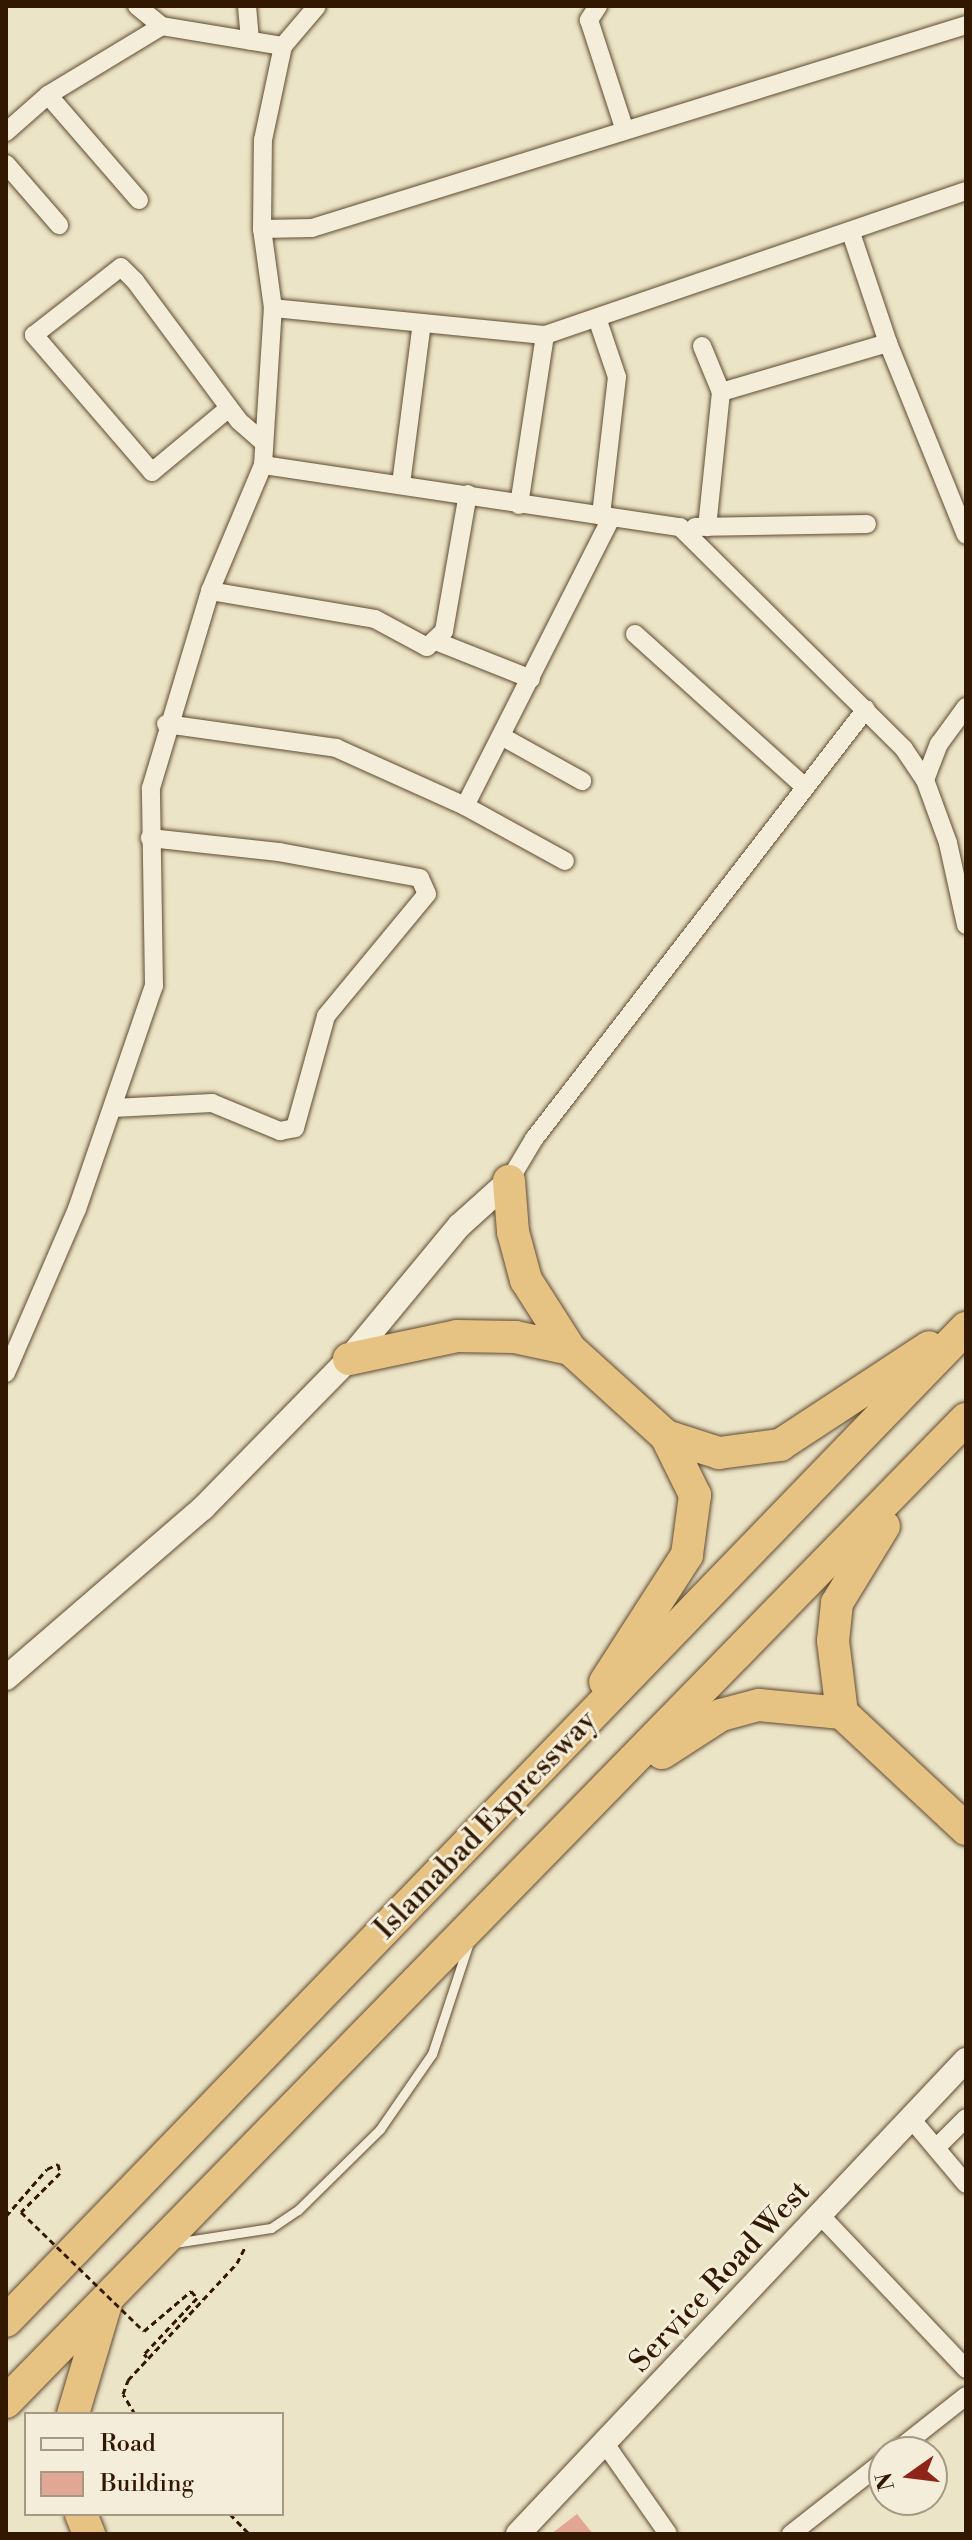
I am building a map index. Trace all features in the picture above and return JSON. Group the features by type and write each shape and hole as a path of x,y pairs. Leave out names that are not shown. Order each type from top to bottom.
{"highway":[{"path":"509,1181 513,1232 526,1280 570,1349 666,1436 695,1495 687,1555 572,1736"},
{"path":"666,1436 719,1453 780,1445 966,1326"},
{"name":"Islamabad Expressway","path":"6,2321 966,1326"},
{"path":"349,1359 457,1336 515,1337 570,1349"},
{"name":"Islamabad Expressway","path":"6,2402 158,2244 354,2050 966,1419"},
{"path":"842,1713 833,1641 837,1603 927,1462"},
{"path":"603,1793 721,1715 759,1705 842,1713 966,1829"},
{"path":"74,2412 110,2293"}],"street":[{"path":"137,6 162,26 283,46"},
{"path":"247,6 250,41"},
{"path":"6,1373 113,1108 154,986 151,788 166,724 210,591 263,465 273,308 262,229 263,140 283,46 317,6"},
{"path":"598,6 589,20 624,128"},
{"path":"262,229 312,228 624,128 966,25"},
{"path":"6,132 48,95 162,26"},
{"path":"48,95 139,200"},
{"path":"6,164 59,225"},
{"path":"273,308 545,335 851,233 966,191"},
{"path":"851,233 888,343 966,535"},
{"path":"229,408 152,472 34,335 121,267 229,408 264,443"},
{"path":"465,806 531,679 606,517 617,377 597,318"},
{"path":"401,484 422,323"},
{"path":"519,505 545,335"},
{"path":"721,392 888,343"},
{"path":"702,346 721,392 707,527"},
{"path":"263,465 680,527 867,524"},
{"path":"438,642 468,494"},
{"path":"680,527 866,709 925,780 948,843 966,925"},
{"path":"210,591 375,619 427,647 438,642 531,679"},
{"path":"635,634 805,787"},
{"path":"925,780 939,744 966,707"},
{"path":"6,1678 203,1508 349,1359 459,1226 509,1181 534,1139 866,709"},
{"path":"166,724 336,748 465,806 565,861"},
{"path":"501,736 582,781"},
{"path":"113,1108 212,1103 280,1131 295,1128 326,1016 427,894 420,878 279,852 150,838"},
{"name":"Service Road West","path":"518,2534 913,2121 966,2060"},
{"path":"936,2148 966,2118"},
{"path":"913,2121 966,2184"},
{"path":"821,2216 966,2369"},
{"path":"915,2436 966,2396"},
{"path":"606,2445 668,2534"},
{"path":"791,2534 868,2474"}],"lane":[{"path":"158,2244 252,2235 298,2210 407,2095 449,2013 475,1922"}],"path":[{"path":"6,2216 47,2169 58,2164 60,2173 21,2212 144,2331 191,2291 197,2298 144,2354 147,2357"},
{"path":"134,2412 123,2394 147,2357 237,2263 252,2235"},
{"path":"232,2516 249,2534"}],"building":[{"path":"577,2514 593,2534 551,2534"}]}
